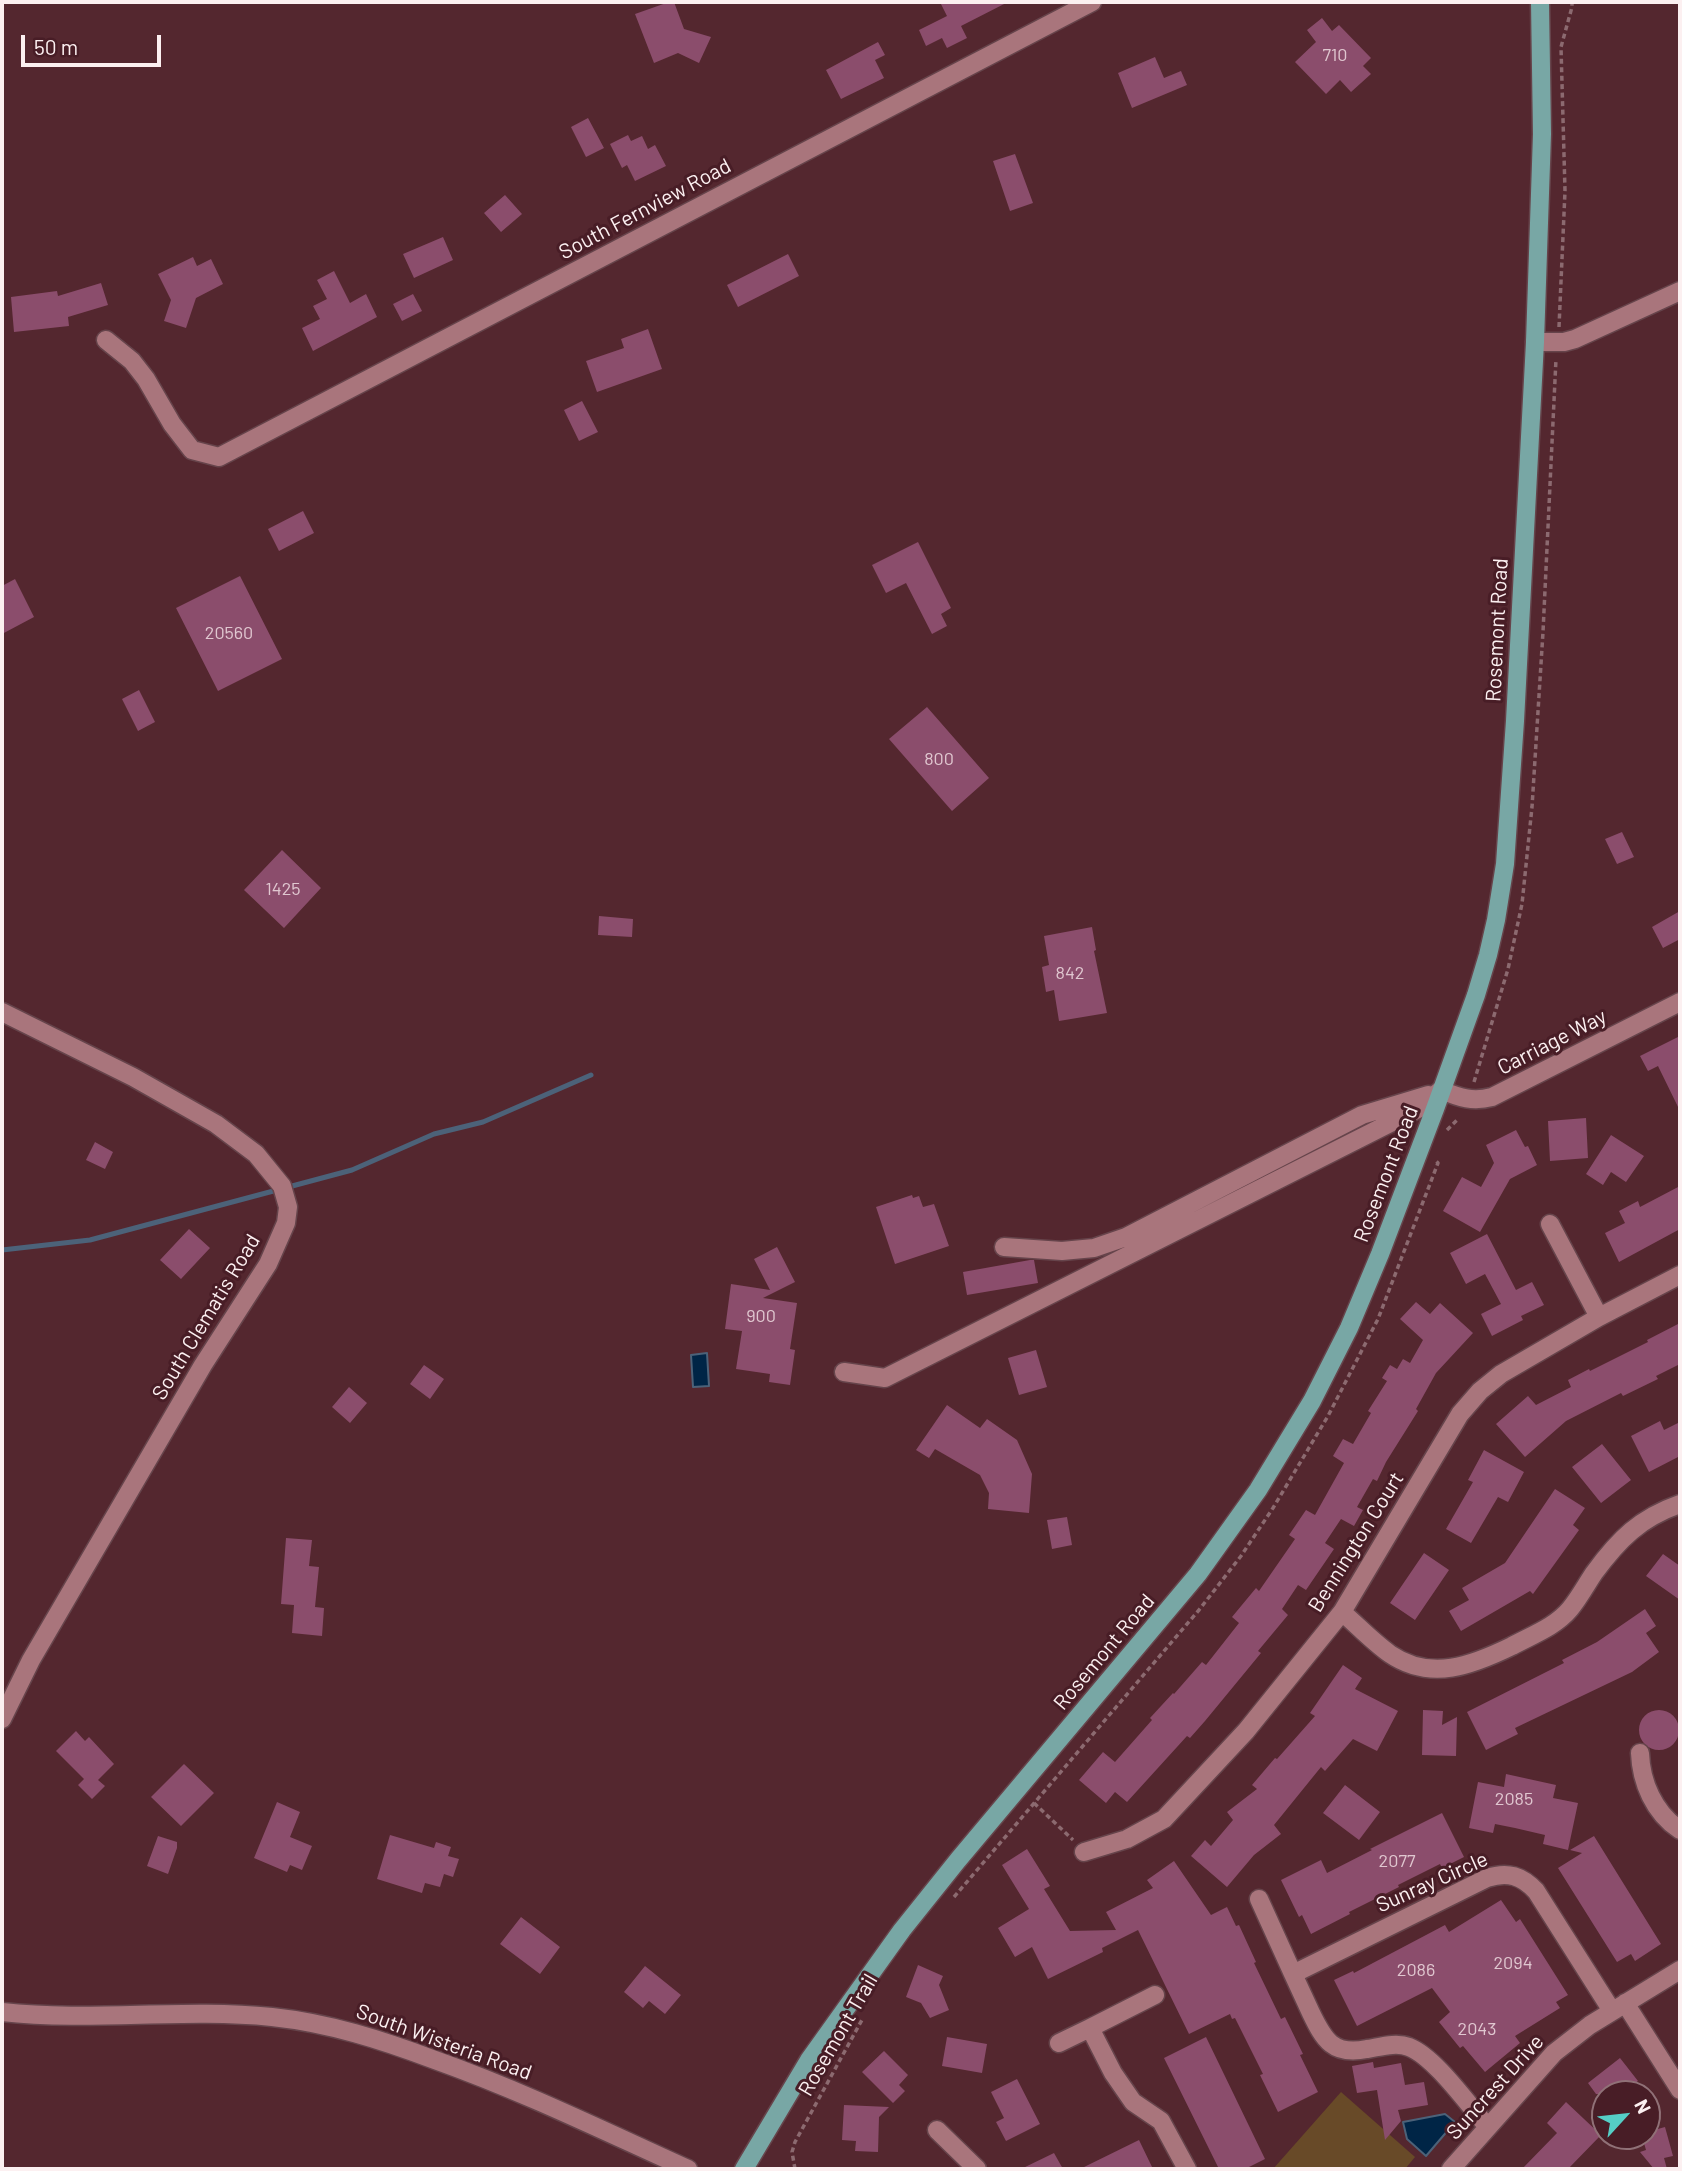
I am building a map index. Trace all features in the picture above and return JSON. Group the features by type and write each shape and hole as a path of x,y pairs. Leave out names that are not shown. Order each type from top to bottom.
{"main road":[{"name":"Rosemont Road","path":"744,2169 809,2060 902,1930 1198,1574 1258,1490 1312,1401 1353,1319 1380,1254 1476,995 1496,920 1505,864 1515,721 1535,342 1542,134 1540,2"}],"street":[{"name":"South Fernview Road","path":"106,340 132,361 192,450 219,457 1092,2"},
{"path":"1535,342 1564,342 1575,339 1680,291"},
{"name":"Carriage Way","path":"1441,1090 1464,1100 1492,1097 1680,1002"},
{"name":"South Clematis Road","path":"2,1012 134,1077 216,1124 256,1154 282,1186 288,1207 286,1223 268,1264 203,1365 30,1660 2,1719"},
{"path":"1004,1247 1062,1251 1094,1248 1126,1237 1362,1115 1441,1090"},
{"path":"844,1372 885,1378 1418,1109 1441,1090"},
{"path":"1549,1224 1599,1317"},
{"name":"Bennington Court","path":"1084,1852 1127,1839 1164,1819 1246,1731 1342,1612 1460,1414 1480,1391 1501,1374 1599,1317 1680,1275"},
{"path":"1342,1612 1391,1655 1413,1666 1460,1668 1504,1650 1554,1624 1569,1610 1596,1571 1634,1527 1661,1511 1680,1504"},
{"path":"1640,1753 1640,1768 1649,1796 1680,1830"},
{"name":"Sunray Circle","path":"1293,1974 1487,1878 1497,1874 1512,1874 1525,1880 1536,1891 1680,2090"},
{"path":"1259,1899 1322,2036 1343,2050 1357,2051 1395,2045 1416,2050 1429,2059 1488,2127"},
{"name":"Suncrest Drive","path":"1451,2169 1554,2053 1590,2025 1680,1970"},
{"path":"1059,2043 1155,1995"},
{"name":"South Wisteria Road","path":"2,2012 74,2017 246,2015 291,2019 334,2028 398,2045 485,2078 688,2169"},
{"path":"1090,2028 1113,2073 1133,2102 1161,2122 1187,2169"},
{"path":"937,2130 977,2169"}],"path":[{"path":"1034,1803 1061,1827"},
{"name":"Rosemont Trail","path":"795,2169 792,2152 795,2142 866,2013"}],"shaded area":[{"path":"1341,2092 1415,2157 1405,2169 1273,2169"}],"water":[{"path":"707,1353 709,1386 693,1387 691,1355"},
{"path":"1445,2114 1455,2122 1426,2156 1407,2139 1403,2122"}],"building":[{"path":"674,2 684,29 711,37 699,63 678,53 654,63 635,14"},
{"path":"940,2 1008,2 961,26 967,38 947,48 942,38 926,46 919,30 947,16"},
{"path":"1322,18 1332,31 1339,25 1371,58 1363,66 1371,74 1351,92 1340,80 1326,94 1295,62 1316,42 1307,30"},
{"path":"878,42 885,55 875,60 884,78 841,99 826,70"},
{"path":"1155,57 1164,78 1181,71 1187,85 1132,108 1118,73"},
{"path":"588,118 604,148 586,157 571,127"},
{"path":"628,135 631,141 642,136 648,149 655,145 666,166 635,181 627,165 622,168 610,144"},
{"path":"1015,154 1033,203 1010,211 993,161"},
{"path":"505,195 522,214 501,232 484,213"},
{"path":"443,237 453,260 414,278 403,254"},
{"path":"788,254 799,276 738,307 727,285"},
{"path":"193,257 197,266 211,259 223,284 196,298 186,328 164,321 171,300 158,274"},
{"path":"334,271 350,303 366,294 377,317 313,351 302,328 320,319 313,306 327,299 317,280"},
{"path":"101,283 108,305 68,317 69,326 14,332 11,297 57,291 58,296"},
{"path":"413,294 422,311 402,321 393,304"},
{"path":"648,329 662,369 597,392 586,361 624,348 621,339"},
{"path":"582,401 598,432 579,441 564,410"},
{"path":"303,511 314,533 279,551 268,529"},
{"path":"918,542 951,608 941,614 947,626 932,634 906,583 886,593 872,565"},
{"path":"240,576 282,659 218,691 176,608"},
{"path":"15,579 34,617 2,634 2,586"},
{"path":"139,690 155,722 138,731 122,699"},
{"path":"927,707 989,778 952,811 889,739"},
{"path":"1622,832 1634,857 1617,864 1605,839"},
{"path":"282,850 321,888 284,928 244,890"},
{"path":"1680,911 1680,939 1663,948 1652,927"},
{"path":"599,916 633,919 632,937 598,935"},
{"path":"1092,927 1094,951 1107,1013 1059,1021 1054,990 1046,992 1042,967 1049,965 1044,936"},
{"path":"1680,1036 1680,1111 1658,1066 1648,1071 1640,1056"},
{"path":"1586,1118 1588,1158 1550,1161 1548,1121"},
{"path":"1516,1130 1537,1165 1510,1179 1480,1232 1443,1211 1462,1177 1481,1187 1494,1163 1486,1145"},
{"path":"1611,1135 1644,1156 1626,1182 1611,1172 1603,1185 1586,1174"},
{"path":"95,1142 113,1152 105,1169 86,1160"},
{"path":"1680,1186 1680,1229 1619,1262 1605,1233 1625,1223 1619,1211 1638,1201 1640,1207"},
{"path":"912,1195 913,1198 919,1196 923,1207 934,1204 949,1246 895,1264 876,1207"},
{"path":"189,1229 210,1248 181,1279 160,1260"},
{"path":"1487,1234 1516,1290 1532,1282 1544,1305 1521,1316 1523,1320 1492,1336 1481,1314 1501,1304 1485,1274 1466,1284 1450,1253"},
{"path":"777,1247 795,1282 763,1298 797,1303 790,1349 795,1350 790,1385 769,1382 770,1374 736,1369 742,1331 725,1329 731,1284 770,1290 754,1259"},
{"path":"1034,1260 1038,1283 967,1295 963,1272"},
{"path":"1416,1302 1430,1314 1440,1303 1473,1333 1436,1373 1416,1409 1418,1411 1377,1481 1373,1479 1357,1507 1363,1510 1354,1526 1341,1519 1325,1543 1334,1549 1306,1590 1298,1585 1282,1609 1288,1615 1258,1651 1261,1653 1190,1738 1187,1736 1127,1802 1115,1792 1106,1803 1079,1780 1103,1752 1115,1762 1152,1720 1150,1718 1202,1662 1206,1665 1239,1623 1232,1617 1256,1588 1259,1591 1295,1539 1289,1535 1306,1510 1315,1515 1344,1463 1333,1456 1343,1439 1353,1444 1371,1413 1368,1411 1387,1381 1382,1378 1390,1365 1397,1369 1403,1359 1410,1363 1423,1340 1400,1319"},
{"path":"1680,1323 1680,1364 1656,1376 1658,1379 1623,1396 1621,1393 1566,1421 1525,1457 1496,1424 1528,1396 1536,1405 1571,1387 1568,1380 1648,1342 1647,1340"},
{"path":"1036,1350 1047,1387 1019,1395 1008,1358"},
{"path":"424,1365 444,1379 430,1399 410,1384"},
{"path":"349,1387 367,1403 350,1423 332,1407"},
{"path":"947,1405 980,1428 987,1419 1017,1440 1032,1474 1029,1513 988,1509 989,1493 980,1475 935,1449 929,1458 916,1450"},
{"path":"1660,1421 1664,1430 1680,1422 1680,1456 1649,1472 1631,1436"},
{"path":"1602,1444 1631,1480 1601,1503 1572,1467"},
{"path":"1484,1450 1524,1472 1508,1502 1498,1497 1471,1543 1446,1529 1473,1482 1468,1480"},
{"path":"1555,1489 1585,1508 1573,1525 1579,1530 1533,1594 1530,1591 1461,1631 1449,1611 1469,1600 1462,1588 1505,1563"},
{"path":"1067,1517 1072,1545 1052,1549 1047,1520"},
{"path":"286,1538 312,1540 309,1566 319,1567 315,1607 324,1608 322,1636 292,1633 294,1605 281,1604"},
{"path":"1424,1553 1449,1570 1415,1620 1390,1603"},
{"path":"1663,1554 1680,1566 1680,1600 1646,1576"},
{"path":"1645,1609 1656,1626 1646,1633 1659,1652 1632,1672 1515,1728 1518,1734 1486,1750 1467,1712 1564,1663 1562,1660 1597,1642"},
{"path":"1343,1665 1362,1678 1355,1689 1398,1711 1377,1751 1353,1739 1325,1771 1321,1767 1274,1825 1281,1834 1254,1855 1227,1887 1191,1856 1205,1840 1211,1846 1233,1820 1227,1812 1257,1789 1252,1785 1315,1716 1310,1713"},
{"path":"1423,1710 1443,1711 1442,1725 1457,1717 1456,1756 1422,1755"},
{"path":"1659,1710 1673,1716 1679,1730 1673,1744 1659,1750 1645,1744 1639,1730 1645,1716"},
{"path":"76,1731 85,1741 89,1737 114,1764 98,1780 105,1786 92,1799 78,1785 84,1779 56,1751"},
{"path":"184,1764 214,1793 181,1826 151,1797"},
{"path":"1506,1774 1556,1785 1553,1798 1578,1803 1568,1850 1543,1844 1545,1835 1515,1828 1495,1824 1493,1833 1469,1828 1478,1782 1504,1787"},
{"path":"1345,1785 1380,1812 1359,1840 1323,1813"},
{"path":"277,1802 300,1812 290,1837 312,1846 302,1870 290,1865 287,1872 254,1858"},
{"path":"1442,1813 1464,1857 1442,1868 1440,1864 1398,1885 1399,1887 1311,1934 1302,1915 1299,1917 1281,1880 1321,1860 1327,1873"},
{"path":"390,1835 434,1848 436,1842 451,1847 448,1856 459,1859 453,1877 444,1874 440,1887 425,1883 422,1893 377,1879"},
{"path":"158,1836 177,1842 168,1874 147,1866"},
{"path":"1594,1836 1661,1944 1635,1961 1631,1954 1617,1962 1558,1868 1582,1853 1570,1850"},
{"path":"1027,1849 1050,1886 1044,1889 1070,1931 1116,1930 1106,1912 1153,1888 1147,1880 1174,1861 1211,1915 1227,1907 1236,1926 1239,1925 1281,2019 1285,2017 1303,2054 1300,2055 1318,2092 1278,2112 1260,2075 1263,2074 1235,2018 1232,2019 1230,2014 1189,2034 1138,1930 1102,1948 1103,1952 1048,1979 1032,1947 1015,1957 998,1928 1029,1909 1002,1865"},
{"path":"1501,1900 1516,1922 1520,1919 1568,1995 1556,2002 1560,2008 1515,2036 1520,2043 1485,2072 1463,2046 1460,2048 1439,2022 1450,2012 1432,1988 1357,2026 1334,1980 1353,1971 1354,1973 1445,1925 1449,1932"},
{"path":"521,1917 560,1947 540,1974 500,1944"},
{"path":"918,1965 943,1976 939,1985 949,2010 930,2018 921,2003 906,1997"},
{"path":"645,1966 681,1995 665,2014 649,2001 643,2008 624,1992"},
{"path":"947,2037 987,2044 982,2073 942,2066"},
{"path":"1206,2037 1265,2159 1245,2169 1219,2169 1164,2058"},
{"path":"884,2051 908,2075 899,2085 905,2091 893,2103 862,2072"},
{"path":"1620,2058 1637,2080 1592,2080"},
{"path":"1373,2062 1374,2068 1401,2063 1405,2085 1424,2082 1428,2105 1398,2110 1401,2121 1385,2140 1377,2090 1357,2093 1352,2066"},
{"path":"1017,2079 1040,2124 1006,2141 996,2122 1004,2118 991,2092"},
{"path":"1566,2102 1591,2126 1591,2145 1568,2169 1522,2169 1557,2133 1547,2123"},
{"path":"844,2105 889,2107 879,2117 878,2152 855,2151 856,2141 842,2140"},
{"path":"1665,2127 1673,2156 1664,2158 1667,2169 1654,2169 1640,2152 1661,2150 1661,2128"},
{"path":"1139,2140 1153,2169 1080,2169"},
{"path":"1054,2153 1063,2169 1021,2169"}],"waterway":[{"path":"2,1250 90,1240 352,1170 434,1134 483,1122 591,1075"}]}
